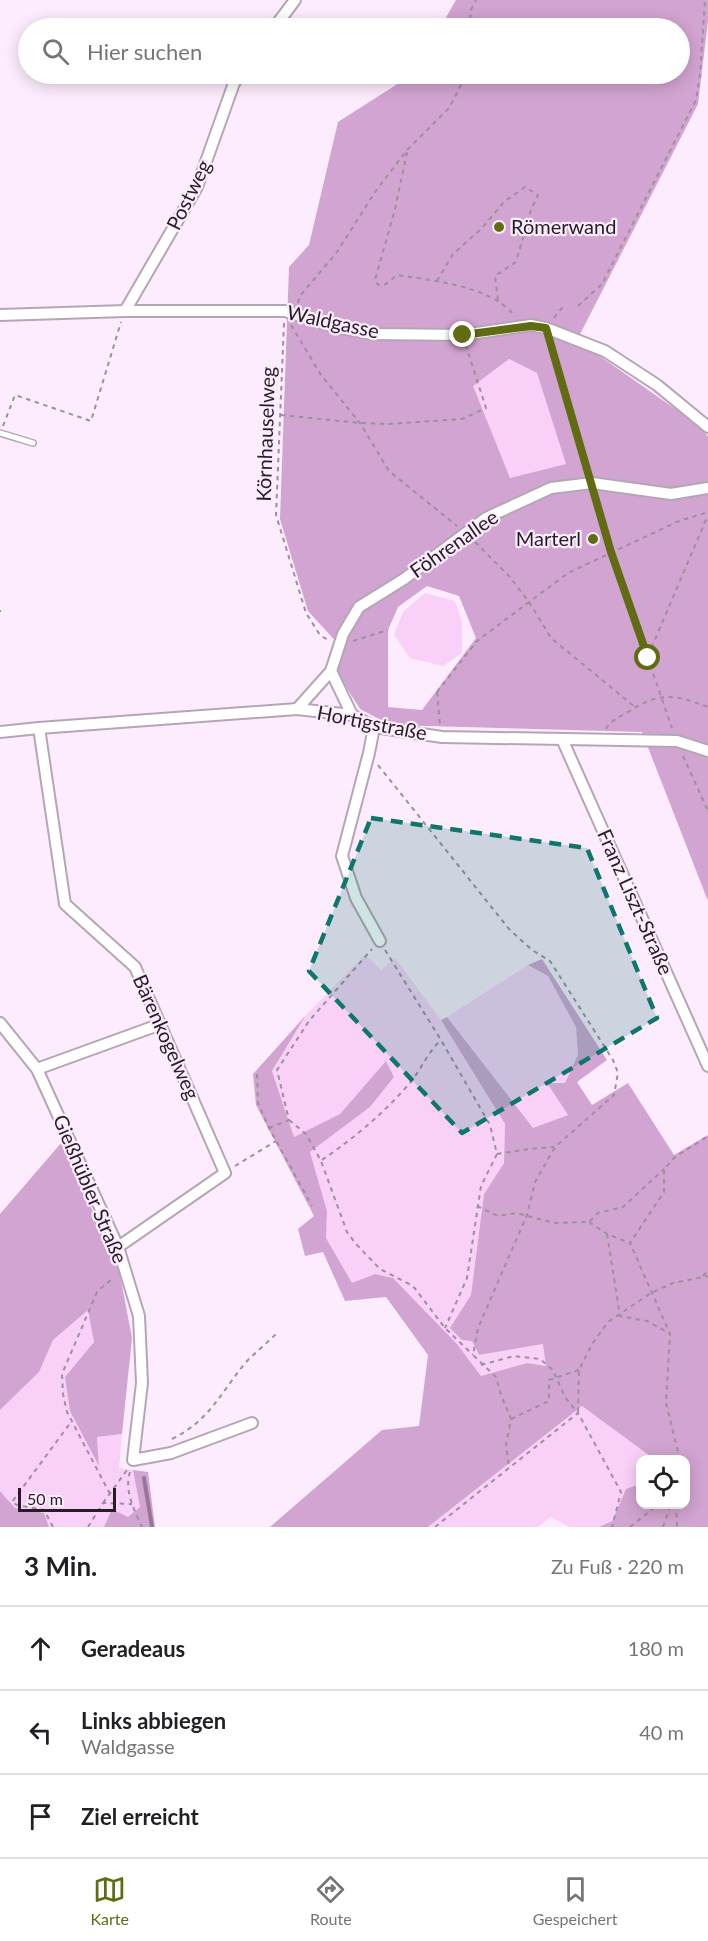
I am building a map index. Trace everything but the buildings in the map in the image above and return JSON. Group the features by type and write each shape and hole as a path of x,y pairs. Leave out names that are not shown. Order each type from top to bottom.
{"street":[{"path":"282,18 295,0"},
{"name":"Postweg","path":"125,311 197,187 234,84"},
{"name":"Waldgasse","path":"0,315 125,311 290,313 332,326 372,333 463,335 531,326 546,328 605,351 657,385 708,427"},
{"name":"Föhrenallee","path":"297,709 331,671 343,634 359,607 404,579 486,518 551,488 592,483 670,494 708,488"},
{"path":"331,671 352,715"},
{"name":"Hortigstraße","path":"0,732 297,709 352,715 374,727 442,737 677,741 708,751"},
{"path":"374,727 342,856 356,898 380,941"},
{"name":"Bärenkogelweg","path":"39,728 65,904 135,967 225,1173"},
{"name":"Franz Liszt-Straße","path":"562,739 708,1066"},
{"name":"Gießhübler Straße","path":"0,1023 38,1069 120,1253 139,1316 142,1383 134,1460"},
{"path":"38,1069 161,1024"},
{"path":"120,1253 225,1173"},
{"path":"134,1460 171,1454 252,1423"}],"lane":[{"path":"0,433 33,443"}],"path":[{"path":"470,18 476,0"},
{"path":"578,306 602,284 696,100 705,0"},
{"path":"461,84 449,108 407,150 375,192 337,252 300,296 290,313 291,326 321,375 360,423 389,471 465,533 509,576 529,602 551,638 635,707"},
{"path":"407,150 395,210 375,280 378,285 386,284 397,275 466,288 498,301 531,326"},
{"path":"437,281 453,254 482,228 504,202 525,187 538,195 531,210 516,262 495,276 498,301"},
{"path":"565,304 546,328 611,552 677,741 708,810"},
{"path":"0,433 15,395 91,421 125,311"},
{"path":"290,313 291,326"},
{"name":"Körnhauselweg","path":"290,313 280,415 276,515 306,613 320,635 339,646"},
{"path":"280,415 388,424 462,419 486,408 478,389 463,335"},
{"path":"442,737 437,692 477,641 568,573 679,521 708,513"},
{"path":"648,658 708,513"},
{"path":"339,646 388,630"},
{"path":"600,739 609,723 635,707 661,697 683,697 708,707"},
{"path":"369,753 509,929 532,950 550,961 613,1060 618,1073 614,1095 555,1147 535,1182 527,1215 478,1328 473,1355"},
{"path":"445,1328 467,1278 481,1186 497,1154 490,1125 380,941 309,1021 277,1071 290,1120 306,1134 321,1161 347,1232 380,1269 413,1286 445,1328 496,1377 511,1419 506,1445 509,1468"},
{"path":"321,1161 362,1131 401,1093 429,1051 441,1040"},
{"path":"257,1074 258,1103 269,1128 312,1206"},
{"path":"269,1128 290,1120"},
{"path":"589,1222 598,1213 623,1207 675,1157 708,1136"},
{"path":"225,1173 277,1141"},
{"path":"497,1154 555,1147"},
{"path":"630,1244 664,1192 664,1170"},
{"path":"477,1206 498,1216 516,1213 554,1222 589,1222 607,1234 630,1244 670,1334 666,1403 679,1455"},
{"path":"607,1234 620,1316"},
{"path":"110,1494 71,1422 63,1394 62,1374 97,1292 116,1275 120,1253"},
{"path":"703,1276 708,1270"},
{"path":"578,1413 579,1371 592,1344 608,1322 651,1293 673,1283 708,1276"},
{"path":"620,1316 647,1321 670,1334"},
{"path":"172,1439 191,1429 218,1400 248,1360 276,1334"},
{"path":"481,1365 514,1356 540,1359 553,1370 565,1397 578,1413 621,1492 612,1527"},
{"path":"511,1419 549,1401 549,1380 579,1371"},
{"path":"435,1527 578,1413"},
{"path":"53,1527 44,1510 12,1502 71,1422"},
{"path":"88,1527 102,1503 134,1460"},
{"path":"134,1460 127,1484 132,1504 142,1527"},
{"path":"102,1503 132,1504"},
{"path":"630,1527 653,1509"},
{"path":"663,1527 668,1509"},
{"path":"676,1509 677,1527"}],"highlighted area":[{"path":"371,818 587,848 657,1018 462,1133 309,971"}],"shaded area":[{"path":"456,0 708,0 708,21 698,104 577,340 678,411 708,436 708,901 642,732 390,725 360,709 338,674 341,647 308,611 280,519 289,267 309,245 338,122 397,84 690,84 690,18 446,18","holes":["509,359 537,373 566,464 510,478 473,386","427,586 459,596 476,638 422,710 388,707 388,630 398,607"]},
{"path":"509,359 537,373 567,464 510,478 472,386"},
{"path":"425,593 455,601 462,621 462,653 443,666 410,658 394,635 403,612"},
{"path":"365,955 381,970 395,958 441,1020 505,1124 504,1163 484,1194 471,1295 451,1328 472,1341 479,1355 544,1344 546,1366 527,1363 481,1376 457,1344 393,1278 375,1274 352,1284 326,1238 327,1211 310,1152 370,1107 394,1077 386,1062 340,1114 294,1137 272,1071 306,1015"},
{"path":"542,959 607,1060 577,1082 592,1105 628,1083 674,1155 708,1135 708,1527 599,1527 612,1521 626,1489 636,1485 636,1509 690,1509 690,1455 649,1455 582,1406 428,1527 270,1527 382,1430 419,1426 428,1355 386,1297 345,1301 323,1252 305,1256 298,1229 314,1216 256,1105 253,1074 306,1015 272,1071 294,1137 340,1114 386,1061 394,1077 370,1107 310,1152 327,1211 326,1238 352,1283 375,1274 393,1278 457,1344 481,1376 527,1363 546,1366 543,1344 479,1355 472,1341 462,1340 450,1328 471,1295 484,1194 504,1163 505,1124 441,1020 447,1017 533,1128 568,1115 547,1083 565,1083 578,1055 576,1027 548,976 528,965"},
{"path":"528,965 548,976 576,1027 578,1055 565,1083 547,1083 568,1115 533,1129 447,1017"},
{"path":"62,1142 119,1270 132,1338 122,1434 97,1437 99,1466 70,1411 65,1377 94,1342 88,1310 53,1340 39,1372 0,1410 0,1214"},
{"path":"89,1309 94,1342 65,1377 99,1464 97,1437 122,1434 119,1468 133,1470 140,1507 128,1517 112,1510 104,1527 49,1527 44,1513 15,1508 0,1491 0,1410 39,1372 53,1340"},
{"path":"582,1406 649,1455 636,1455 636,1485 626,1489 612,1521 599,1527 569,1527 551,1517 538,1527 428,1527"},
{"path":"133,1470 148,1472 155,1527 104,1527 112,1509 128,1517 140,1507"},
{"path":"0,1491 15,1508 44,1513 49,1527 0,1527"}],"waterway":[{"path":"144,1478 152,1527"}],"place":[{"name":"Römerwand","path":"499,227"},
{"name":"Marterl","path":"593,539"}],"route":[{"path":"463,335 531,326 546,328 611,552 648,658"}]}
